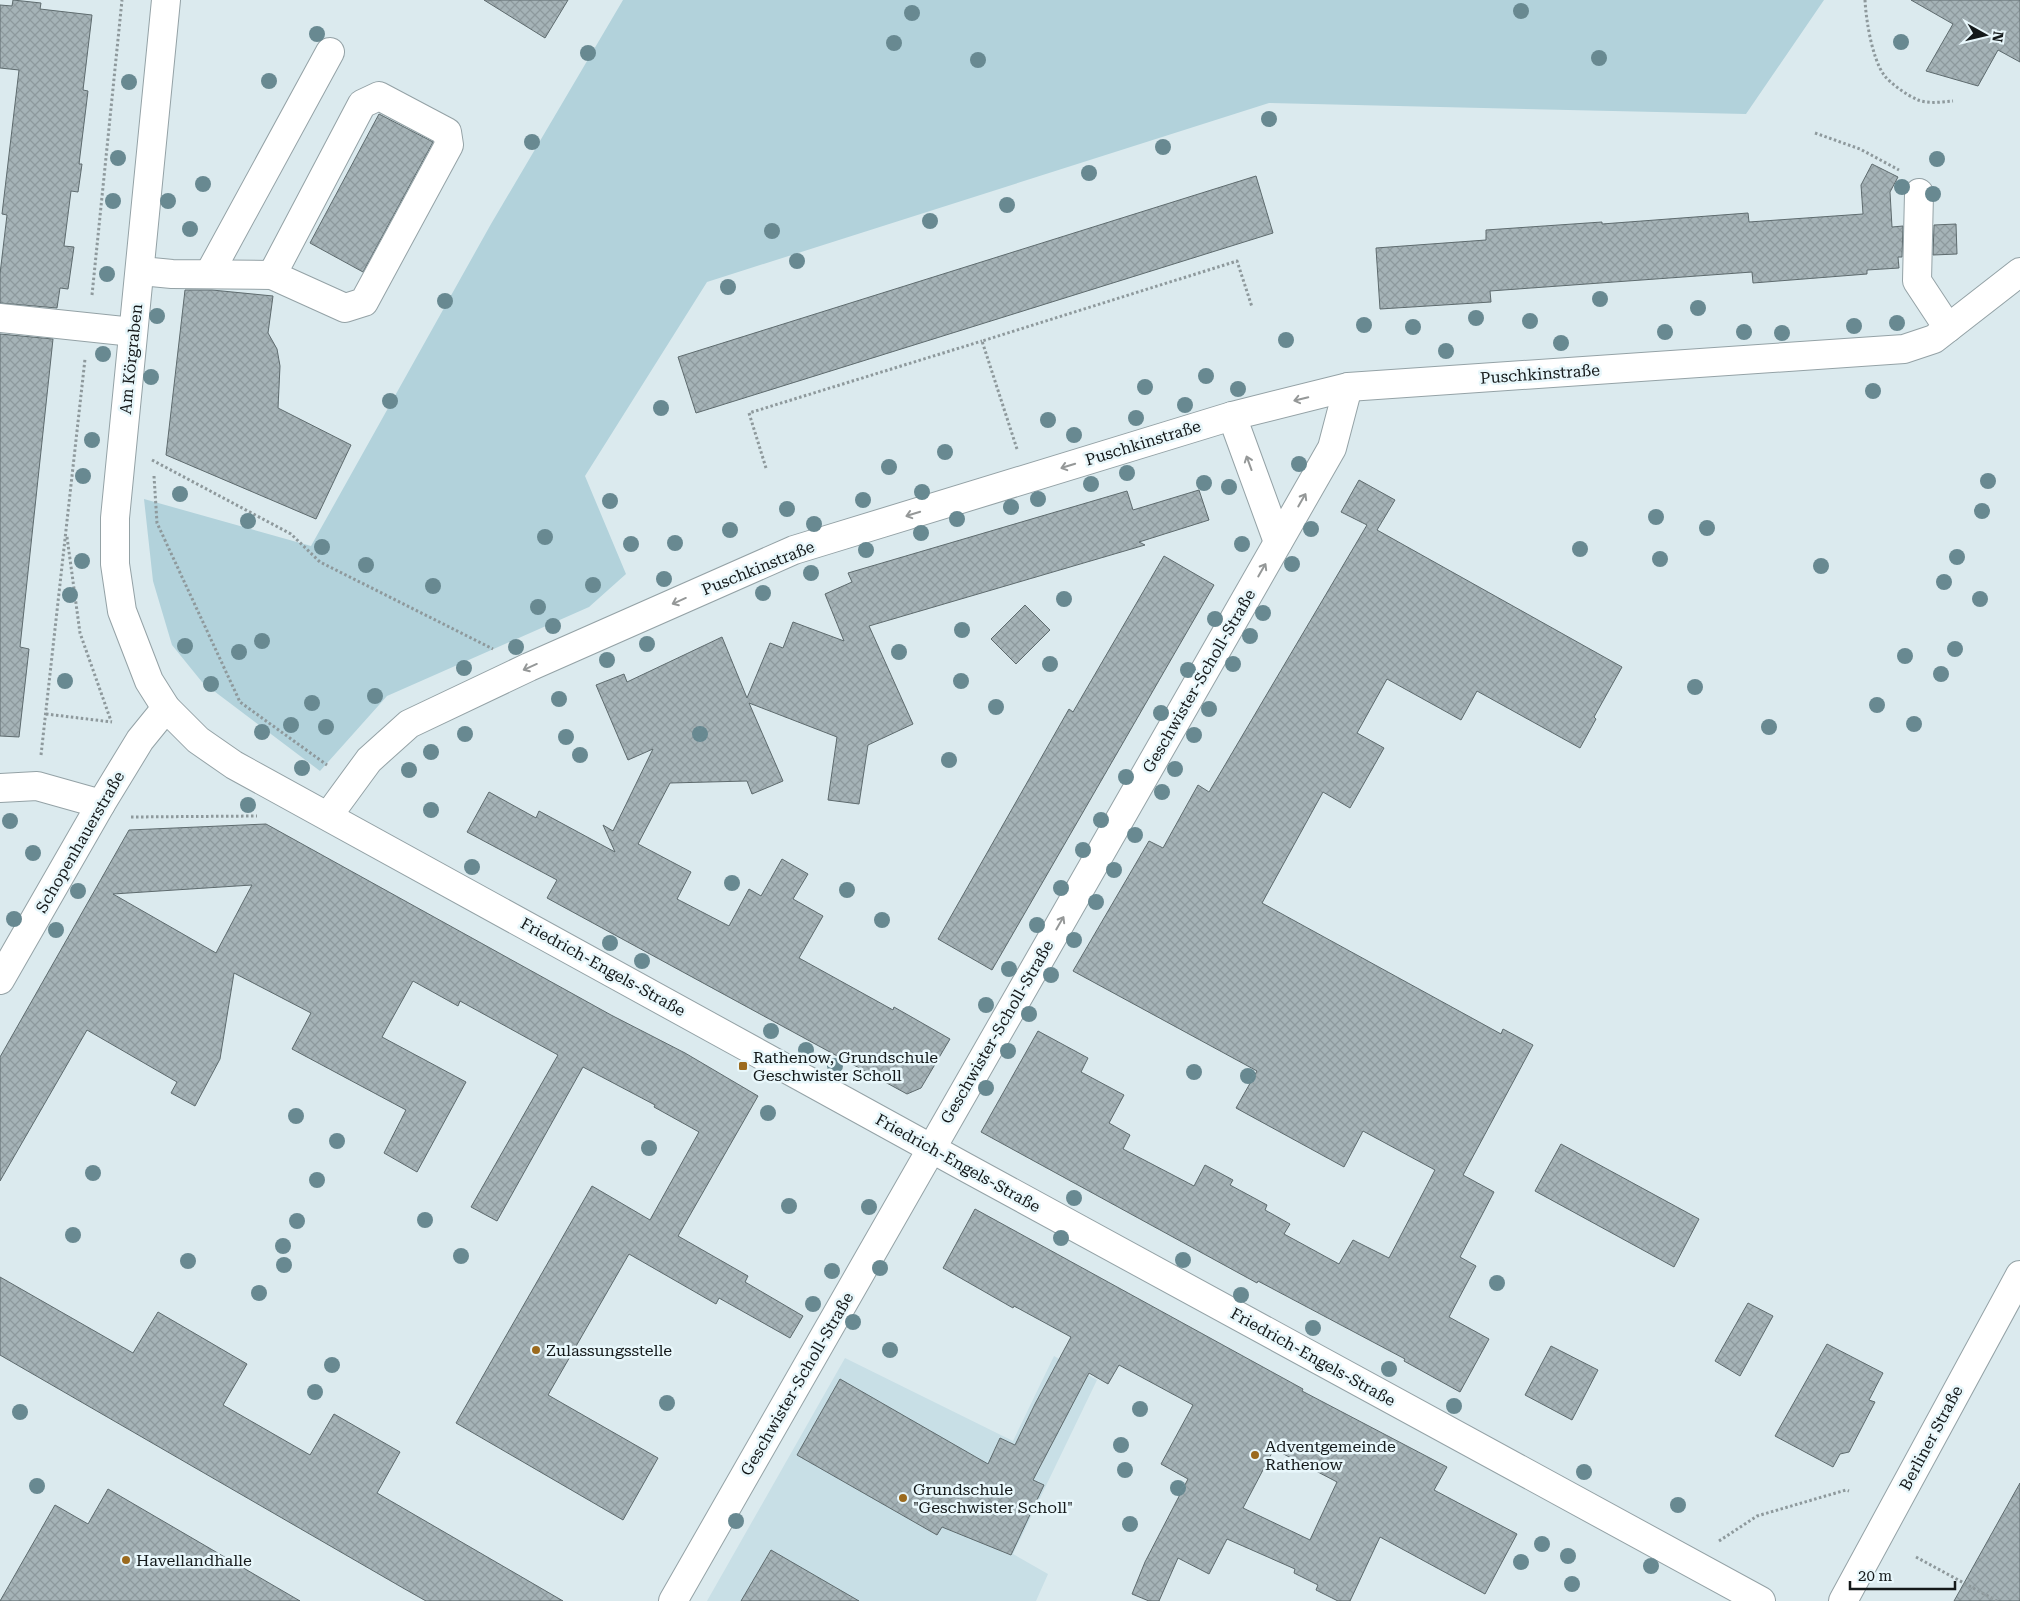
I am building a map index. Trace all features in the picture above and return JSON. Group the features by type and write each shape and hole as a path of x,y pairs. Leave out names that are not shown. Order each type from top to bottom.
{"street":[{"name":"Am Körgraben","path":"166,0 141,271 133,332 115,518 115,564 122,611 149,681 166,708"},
{"path":"209,274 330,52"},
{"path":"141,271 272,275 345,308 364,302 449,146 447,132 379,96 362,104 272,275"},
{"path":"1919,193 1917,281 1948,328"},
{"name":"Puschkinstraße","path":"328,816 369,760 409,724 530,667 794,550 1232,416 1348,387 1904,349 1934,339 2020,272"},
{"path":"0,318 133,332"},
{"name":"Geschwister-Scholl-Straße","path":"673,1601 1332,448 1348,387"},
{"path":"1232,416 1278,542"},
{"name":"Schopenhauerstraße","path":"0,980 140,740 166,708"},
{"name":"Friedrich-Engels-Straße","path":"166,708 198,740 234,765 1761,1601"},
{"path":"0,788 38,786 101,804"},
{"name":"Berliner Straße","path":"1843,1601 2020,1275"}],"path":[{"path":"38,786 89,328 122,0"},
{"path":"1865,0 1866,22 1884,74 1898,88 1918,100 1931,102 1953,101"},
{"path":"1815,133 1860,149 1908,176 1919,193"},
{"path":"766,468 749,413 1237,261 1252,307"},
{"path":"982,341 1027,478"},
{"path":"352,782 240,702 157,523 152,460 291,534 320,562 530,667"},
{"path":"66,532 80,633 110,721"},
{"path":"46,714 110,721 140,740"},
{"path":"101,804 134,819 258,816"},
{"path":"1690,1562 1732,1530 1757,1516 1846,1490 1849,1491"},
{"path":"1916,1557 1998,1601"}],"shaded area":[{"path":"623,0 1824,0 1746,114 1269,103 707,282 585,476 626,574 589,607 387,696 320,771 202,682 172,645 153,581 144,499 311,546 491,224"},
{"name":"Grundschule \"Geschwister Scholl\"","path":"1054,1356 1097,1380 1013,1554 1048,1574 1036,1601 707,1601 845,1358 1013,1441"}],"building":[{"path":"13,0 41,3 40,9 92,15 83,90 88,91 79,164 82,164 78,192 71,191 64,246 74,247 68,289 60,288 57,308 0,303 0,274 7,215 2,214 19,70 0,68 0,5 12,6"},
{"path":"484,0 568,0 545,38"},
{"path":"1911,0 2020,0 2020,62 1998,50 1978,86 1926,71 1953,24"},
{"path":"379,114 433,142 363,272 310,243"},
{"path":"1872,164 1898,177 1890,192 1892,227 1903,226 1902,257 1898,257 1899,268 1867,270 1867,274 1753,283 1752,272 1490,291 1491,302 1380,309 1376,248 1486,240 1486,230 1602,222 1602,224 1748,213 1749,222 1863,214 1861,185"},
{"path":"1256,176 1273,233 696,413 678,357"},
{"path":"1956,224 1957,254 1933,255 1934,225"},
{"path":"185,290 212,290 273,296 268,333 277,349 280,366 278,408 351,445 316,519 166,455"},
{"path":"0,334 53,339 20,647 29,649 19,737 0,736"},
{"path":"1359,480 1395,500 1377,530 1622,667 1594,717 1596,719 1580,748 1477,691 1461,720 1387,679 1357,733 1384,748 1350,808 1323,792 1262,903 1501,1034 1503,1029 1533,1045 1463,1175 1494,1192 1460,1257 1476,1266 1449,1317 1489,1339 1460,1392 1404,1361 1405,1359 1258,1281 1257,1283 981,1132 1038,1031 1088,1058 1081,1072 1124,1095 1109,1123 1130,1135 1123,1149 1194,1186 1205,1165 1233,1180 1230,1185 1267,1205 1265,1210 1290,1224 1284,1234 1339,1264 1353,1240 1389,1258 1435,1170 1363,1131 1344,1167 1236,1108 1257,1071 1073,971 1149,841 1163,848 1198,785 1209,792 1367,525 1341,512"},
{"path":"1199,490 1209,520 1139,542 1145,545 869,626 913,724 868,745 859,804 828,800 837,737 749,703 783,781 752,794 747,781 670,783 638,844 691,872 677,899 729,926 749,889 761,896 782,859 808,874 793,899 823,916 799,958 893,1010 894,1007 950,1039 921,1088 907,1094 547,898 557,880 467,832 489,792 536,818 539,811 615,852 603,825 613,831 653,749 628,760 596,685 624,674 627,682 722,637 747,698 770,643 783,648 793,622 844,641 825,594 852,582 848,573 1127,491 1133,510"},
{"path":"1164,556 1214,585 992,970 938,939 1069,709 1073,712"},
{"path":"1025,605 1050,630 1016,664 991,639"},
{"path":"266,824 611,1015 685,1053 758,1096 678,1236 748,1276 745,1282 803,1316 790,1338 719,1298 716,1304 629,1254 548,1395 658,1458 623,1520 456,1423 592,1186 650,1220 699,1132 654,1107 655,1105 583,1067 497,1221 471,1207 558,1055 460,1001 458,1006 413,981 382,1037 466,1082 417,1172 384,1153 406,1110 292,1049 311,1013 234,973 220,1059 195,1106 171,1093 177,1082 87,1030 0,1181 0,1057 129,830","holes":["252,885 216,953 113,894"]},
{"path":"1561,1144 1699,1219 1674,1267 1535,1191"},
{"path":"975,1209 1303,1389 1302,1391 1447,1467 1434,1490 1517,1534 1485,1594 1380,1537 1350,1601 1338,1601 1316,1590 1318,1585 1294,1573 1295,1569 1227,1539 1209,1574 1178,1558 1159,1601 1149,1601 1132,1594 1145,1562 1188,1479 1161,1464 1193,1405 1119,1365 1108,1384 1089,1373 1033,1480 1044,1485 1011,1555 942,1527 937,1535 797,1455 840,1379 988,1464 1000,1438 1015,1445 1071,1337 1014,1306 1013,1308 943,1268","holes":["1274,1449 1337,1482 1310,1540 1243,1508"]},
{"path":"0,1277 133,1353 158,1312 247,1364 223,1405 310,1455 334,1414 400,1452 377,1493 563,1601 426,1601 403,1588 0,1355"},
{"path":"1748,1303 1773,1316 1740,1376 1715,1361"},
{"path":"1827,1344 1883,1373 1869,1400 1875,1402 1849,1452 1840,1454 1833,1467 1775,1436"},
{"path":"1551,1346 1598,1370 1572,1420 1525,1395"},
{"path":"2020,1483 2020,1601 1954,1601"},
{"name":"Havellandhalle","path":"108,1489 300,1601 0,1601 55,1505 88,1524"},
{"path":"771,1550 859,1601 741,1601"}],"place":[{"name":"Rathenow, Grundschule Geschwister Scholl","path":"743,1066"},
{"name":"Zulassungsstelle","path":"536,1350"},
{"name":"Adventgemeinde Rathenow","path":"1255,1455"},
{"name":"Grundschule \"Geschwister Scholl\"","path":"903,1498"},
{"name":"Havellandhalle","path":"126,1560"}]}
